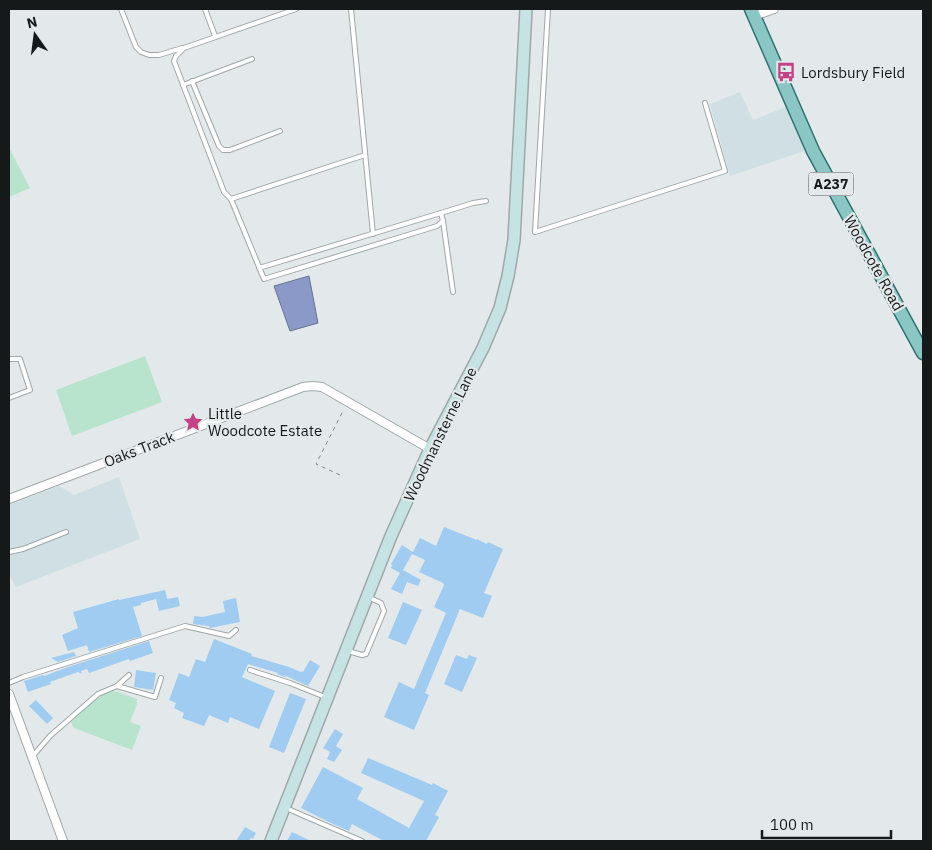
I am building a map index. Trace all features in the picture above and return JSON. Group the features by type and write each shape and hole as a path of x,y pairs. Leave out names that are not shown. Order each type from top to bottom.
{"main road":[{"name":"Woodcote Road","path":"752,12 812,151 923,353"}],"street":[{"name":"Woodmansterne Lane","path":"271,841 391,536 430,449 483,348 500,308 514,240 526,9"},
{"path":"752,12 774,9"},
{"name":"Oaks Track","path":"9,499 303,388 313,386 322,387 430,449"},
{"path":"9,694 63,841"}],"lane":[{"path":"121,9 136,46 141,52 149,56 184,48 296,9"},
{"path":"204,9 214,36"},
{"path":"351,9 373,234"},
{"path":"548,9 535,232 725,171 705,103"},
{"path":"184,48 174,61 224,192 231,199 264,279 437,226 443,221"},
{"path":"183,85 252,59"},
{"path":"192,82 219,146 223,150 230,150 280,131"},
{"path":"231,199 365,155"},
{"path":"260,268 486,201"},
{"path":"442,213 452,292"},
{"path":"9,359 20,359 30,390 9,398"},
{"path":"9,552 23,550 66,532"},
{"path":"346,651 362,655 366,654 384,611 381,603 367,597"},
{"path":"9,683 185,626 229,636 236,630"},
{"path":"250,670 327,698"},
{"path":"32,757 50,736 92,699 98,694 117,686 129,674"},
{"path":"117,686 155,696 162,678"},
{"path":"284,807 362,841"}],"path":[{"path":"340,475 316,464 348,402"}],"shaded area":[{"path":"740,92 753,120 786,107 804,151 730,176 710,104"},
{"path":"119,477 140,539 16,587 9,574 9,505 59,486 74,495"}],"green space":[{"path":"9,148 30,188 9,197"},
{"path":"145,356 162,402 72,436 56,390"},
{"path":"111,691 137,699 130,722 141,726 132,750 74,728 71,722 94,700"}],"water":[{"path":"309,276 318,323 290,331 274,286"}],"building":[{"path":"444,527 503,549 484,593 492,596 483,618 460,609 425,693 429,695 414,730 384,717 399,682 414,689 446,613 434,607 444,585 419,572 425,560 412,554 403,570 421,580 418,586 407,582 402,594 391,589 400,573 391,568 391,564 402,545 413,552 420,538 436,546"},
{"path":"165,590 167,599 178,597 180,606 159,611 156,599 133,607 142,636 89,652 87,645 68,651 62,635 78,628 73,612 119,599"},
{"path":"236,598 240,622 210,628 209,626 193,624 194,616 202,617 225,612 223,601"},
{"path":"403,602 422,610 406,645 388,638"},
{"path":"214,639 252,654 251,656 301,672 303,672 310,660 320,666 308,686 278,673 248,664 242,677 275,691 259,729 230,717 228,723 209,715 204,726 182,718 184,713 174,708 176,703 169,700 179,673 189,677 196,659 205,662"},
{"path":"149,641 153,653 89,673 87,669 81,671 82,674 78,672 28,692 24,681"},
{"path":"74,652 76,656 58,662 51,658"},
{"path":"456,655 467,659 469,655 477,658 462,692 444,684"},
{"path":"136,670 156,673 153,690 134,687"},
{"path":"290,693 306,699 284,753 269,747"},
{"path":"36,700 53,718 47,724 29,706"},
{"path":"335,729 343,734 336,746 342,750 334,762 327,759 330,752 323,748"},
{"path":"368,758 432,785 433,783 448,791 435,815 439,817 426,841 384,841 352,824 349,831 301,808 323,767 363,788 357,799 409,828 424,801 361,773"},
{"path":"245,827 256,833 253,839 251,838 249,841 236,841"},
{"path":"292,832 311,841 287,841"}],"place":[{"name":"Lordsbury Field","path":"786,72"},
{"name":"Little Woodcote Estate","path":"193,422"}]}
